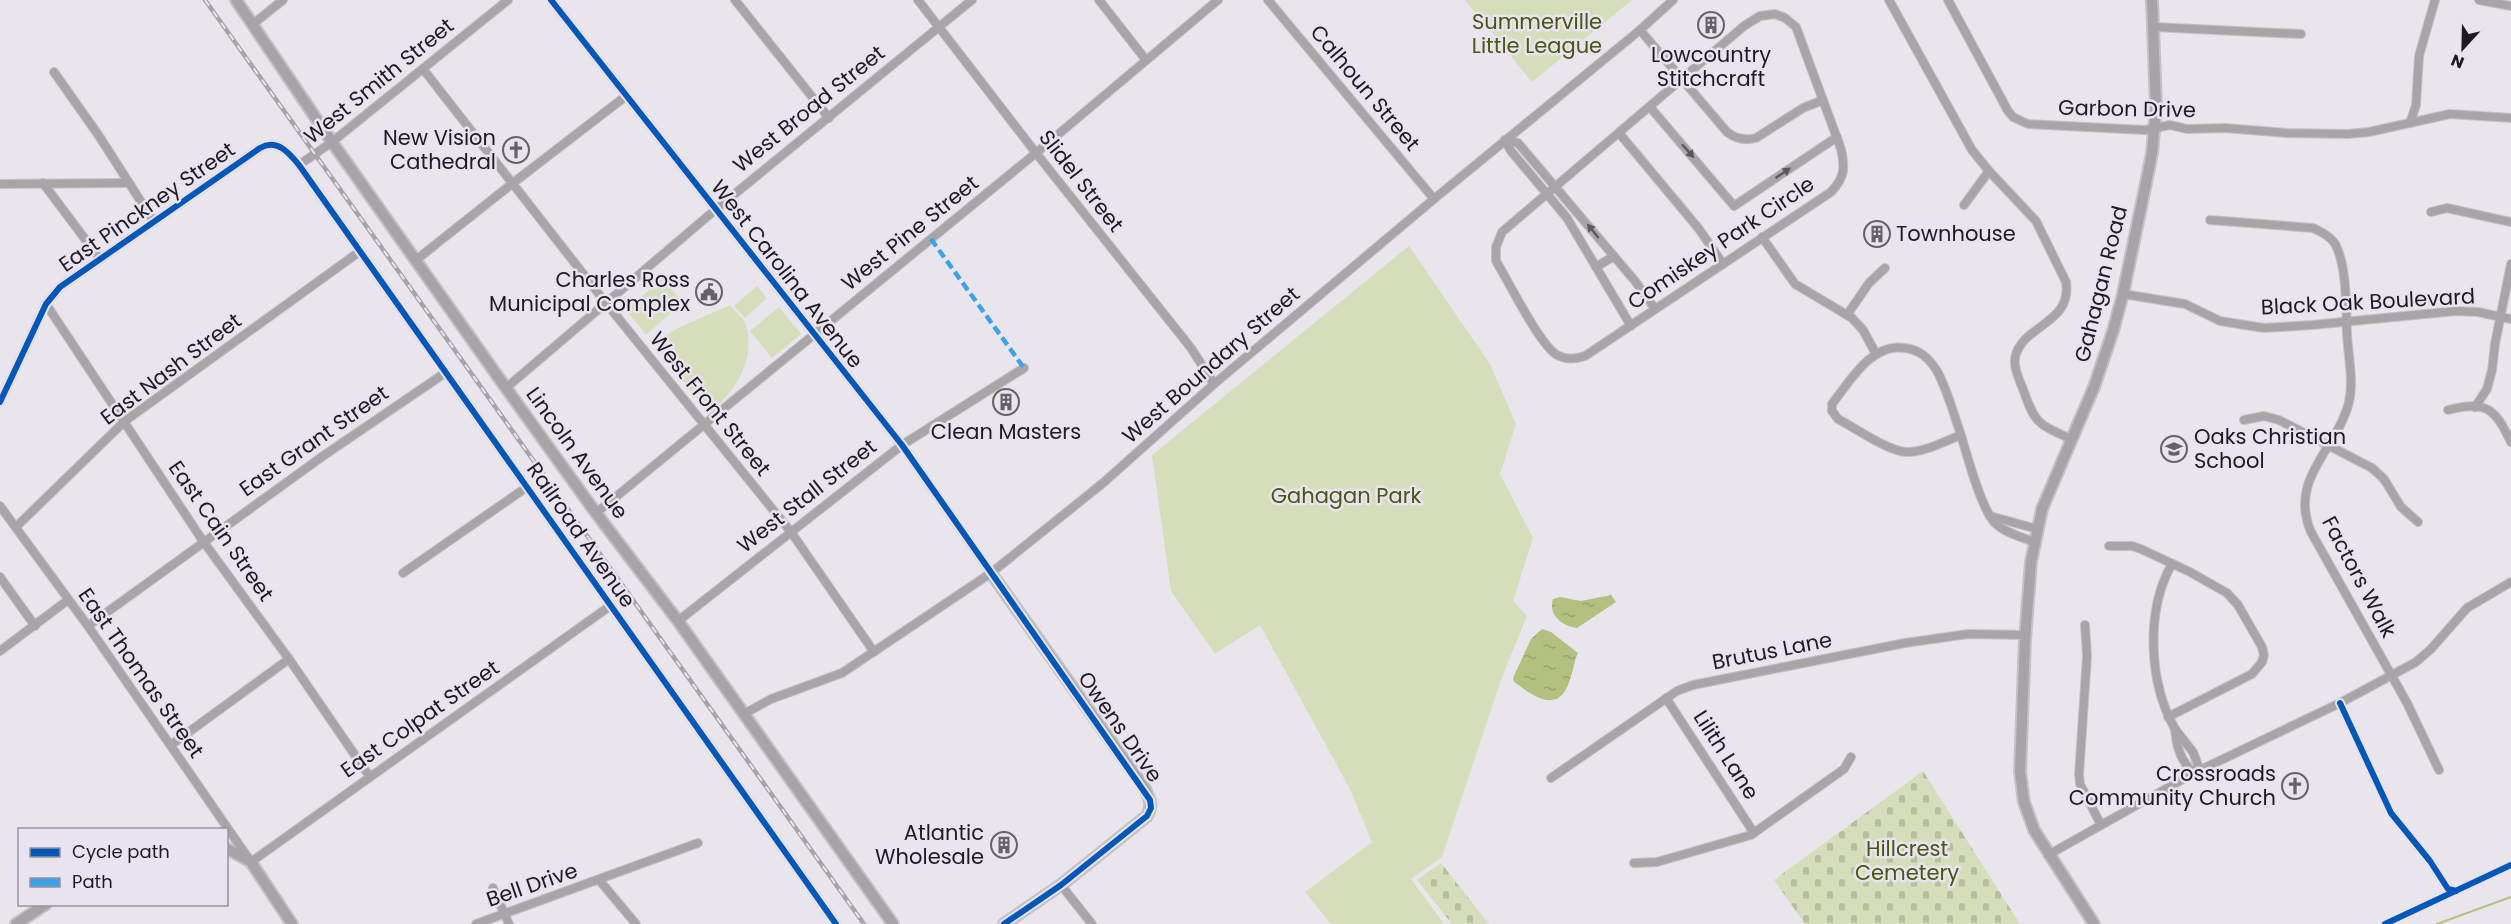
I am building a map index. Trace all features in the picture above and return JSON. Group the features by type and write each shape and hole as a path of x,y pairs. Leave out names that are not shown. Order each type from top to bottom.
{"street":[{"name":"Lincoln Avenue","path":"236,0 506,388 596,513 678,621 893,924"},
{"path":"253,24 283,0"},
{"name":"West Smith Street","path":"299,165 333,142 508,0"},
{"name":"West Carolina Avenue","path":"551,0 902,445 991,573"},
{"path":"735,0 829,118"},
{"name":"Slidel Street","path":"918,0 1191,348 1214,384"},
{"name":"West Broad Street","path":"506,388 715,210 972,0"},
{"path":"1099,0 1146,60"},
{"name":"West Pine Street","path":"596,513 1036,153 1218,0"},
{"name":"Calhoun Street","path":"1268,0 1434,199"},
{"name":"West Boundary Street","path":"744,714 771,699 842,673 991,573 1103,483 1214,384 1640,30 1673,0"},
{"path":"1889,0 1972,150 2036,221 2066,282 2067,293 2062,307 2055,316 2024,341 2015,355 2016,371 2032,415 2041,425 2071,439"},
{"name":"Garbon Drive","path":"1948,0 1988,76 2013,117 2028,124 2145,130 2170,125 2187,129 2225,128 2287,134 2348,134 2462,114 2511,118"},
{"name":"Gahagan Road","path":"2094,924 2048,855 2034,830 2024,802 2020,772 2026,637 2031,562 2037,530 2046,498 2094,387 2123,294 2152,153 2156,91 2152,0"},
{"path":"2410,123 2416,105 2419,56 2435,0"},
{"path":"2480,0 2511,6"},
{"name":"Comiskey Park Circle","path":"1775,14 1785,18 1796,27 1837,136 1845,167 1844,176 1831,192 1630,326 1577,358 1563,358 1556,355 1544,342 1496,261 1496,248 1502,232 1683,79 1744,26 1760,16 1775,14"},
{"path":"2154,27 2301,34"},
{"path":"1640,30 1727,132 1742,139 1756,138 1803,108 1823,100"},
{"name":"West Front Street","path":"423,69 606,303 790,532 874,652"},
{"path":"54,72 99,136 154,222"},
{"path":"416,260 626,96"},
{"path":"1650,107 1734,206 1837,136"},
{"path":"1618,133 1700,229 1723,264"},
{"path":"1505,140 1518,143 1614,256 1655,309"},
{"path":"1505,140 1511,152 1567,218 1630,326"},
{"name":"East Pinckney Street","path":"0,402 46,304 60,287 267,144 277,145 299,165"},
{"name":"Railroad Avenue","path":"299,165 836,924"},
{"path":"1964,205 1989,171"},
{"path":"43,183 100,259"},
{"path":"0,184 128,183"},
{"path":"2431,212 2447,208 2511,222"},
{"name":"Factors Walk","path":"2210,220 2313,228 2326,235 2337,245 2344,278 2349,400 2305,489 2304,508 2307,525 2392,675 2439,770"},
{"path":"1762,237 1796,284 1847,315 1863,330 1876,354"},
{"name":"East Nash Street","path":"16,527 125,421 359,252"},
{"path":"1596,267 1614,256"},
{"path":"2475,407 2487,389 2492,370 2511,264"},
{"path":"1847,315 1869,283 1885,268"},
{"name":"Black Oak Boulevard","path":"2123,294 2184,304 2220,321 2255,327 2283,328 2456,311 2478,312 2511,319"},
{"name":"East Cain Street","path":"46,304 203,541 289,659 370,777"},
{"path":"1961,435 1907,452 1896,450 1838,419 1832,411 1832,404 1860,368 1881,350 1898,347 1913,349 1927,357 1938,373 1994,523 2008,532 2034,542"},
{"name":"West Stall Street","path":"678,621 902,445 1024,368"},
{"name":"East Grant Street","path":"88,626 203,541 445,373"},
{"path":"2448,410 2468,406 2491,411 2497,416 2511,442"},
{"path":"2244,420 2264,416 2279,420 2378,472 2401,507 2418,522"},
{"path":"403,573 527,487"},
{"name":"East Thomas Street","path":"0,506 88,626 228,828"},
{"path":"1990,516 2037,530"},
{"path":"2109,546 2132,546 2208,581 2233,599 2252,628 2264,655 2258,669 2252,674 2168,717"},
{"path":"2172,564 2159,593 2155,625 2157,686 2168,717 2193,752 2198,765 2194,773"},
{"name":"Owens Drive","path":"991,573 1150,800 1151,808 1147,816 1061,885 1004,924"},
{"path":"0,577 35,626"},
{"path":"2048,855 2194,773 2340,703 2392,675 2423,656 2467,608 2511,582"},
{"path":"0,651 68,600"},
{"name":"East Colpat Street","path":"251,862 610,606"},
{"path":"2085,625 2087,656 2079,775 2080,784 2101,825"},
{"name":"Brutus Lane","path":"1551,778 1666,698 1693,685 1905,643 1968,634 2026,637"},
{"path":"171,745 289,659"},
{"name":"Lilith Lane","path":"1666,698 1754,832"},
{"path":"1634,863 1658,862 1725,844 1754,832 1844,769 1851,757"},
{"name":"East Thomas Street","path":"228,828 251,862"},
{"name":"Bell Drive","path":"476,924 502,913 600,881 698,843"},
{"path":"228,849 251,862 292,924"},
{"name":"Bell Drive","path":"600,881 636,924"},
{"path":"1061,885 1092,924"},
{"path":"493,888 502,913 509,924"},
{"path":"16,924 43,906"}],"green space":[{"name":"Summerville Little League","path":"1465,0 1632,0 1532,82"},
{"name":"Gahagan Park","path":"1409,246 1490,364 1516,424 1500,474 1533,538 1513,601 1527,616 1502,677 1442,857 1411,879 1444,924 1331,924 1305,892 1372,842 1351,791 1260,625 1215,654 1171,591 1152,455"},
{"path":"662,279 683,302 646,335 626,310"},
{"path":"757,286 767,298 745,318 734,306"},
{"path":"730,305 745,323 748,336 746,362 735,386 708,414 659,349 662,338 678,328"},
{"path":"779,307 801,334 772,358 750,331"},
{"name":"Hillcrest Cemetery","path":"1923,771 2020,924 1805,924 1774,880"},
{"path":"1441,863 1489,924 1452,924 1417,880"}],"water":[{"path":"1611,595 1616,602 1577,628 1566,625 1554,615 1553,599 1560,597 1581,601"},
{"path":"1542,629 1551,632 1578,653 1567,688 1555,700 1547,700 1531,694 1514,682 1513,678 1531,639"}],"waterway":[{"path":"2437,924 2511,897"}],"railway":[{"path":"205,0 864,924"}],"marked path":[{"path":"931,239 1024,368"}],"cycle path":[{"path":"551,0 902,445 1150,800 1151,808 1147,816 1061,885 1004,924"},
{"path":"0,402 46,304 60,287 260,148 266,145 282,148 299,165 836,924"},
{"path":"2340,703 2391,813 2430,861 2448,889 2456,891"},
{"path":"2385,924 2511,865"}],"place":[{"name":"Lowcountry Stitchcraft","path":"1711,25"},
{"name":"New Vision Cathedral","path":"516,150"},
{"name":"Townhouse","path":"1877,234"},
{"name":"Charles Ross Municipal Complex","path":"709,292"},
{"name":"Clean Masters","path":"1006,402"},
{"name":"Oaks Christian School","path":"2174,449"},
{"name":"Crossroads Community Church","path":"2295,786"},
{"name":"Atlantic Wholesale","path":"1004,845"}]}
